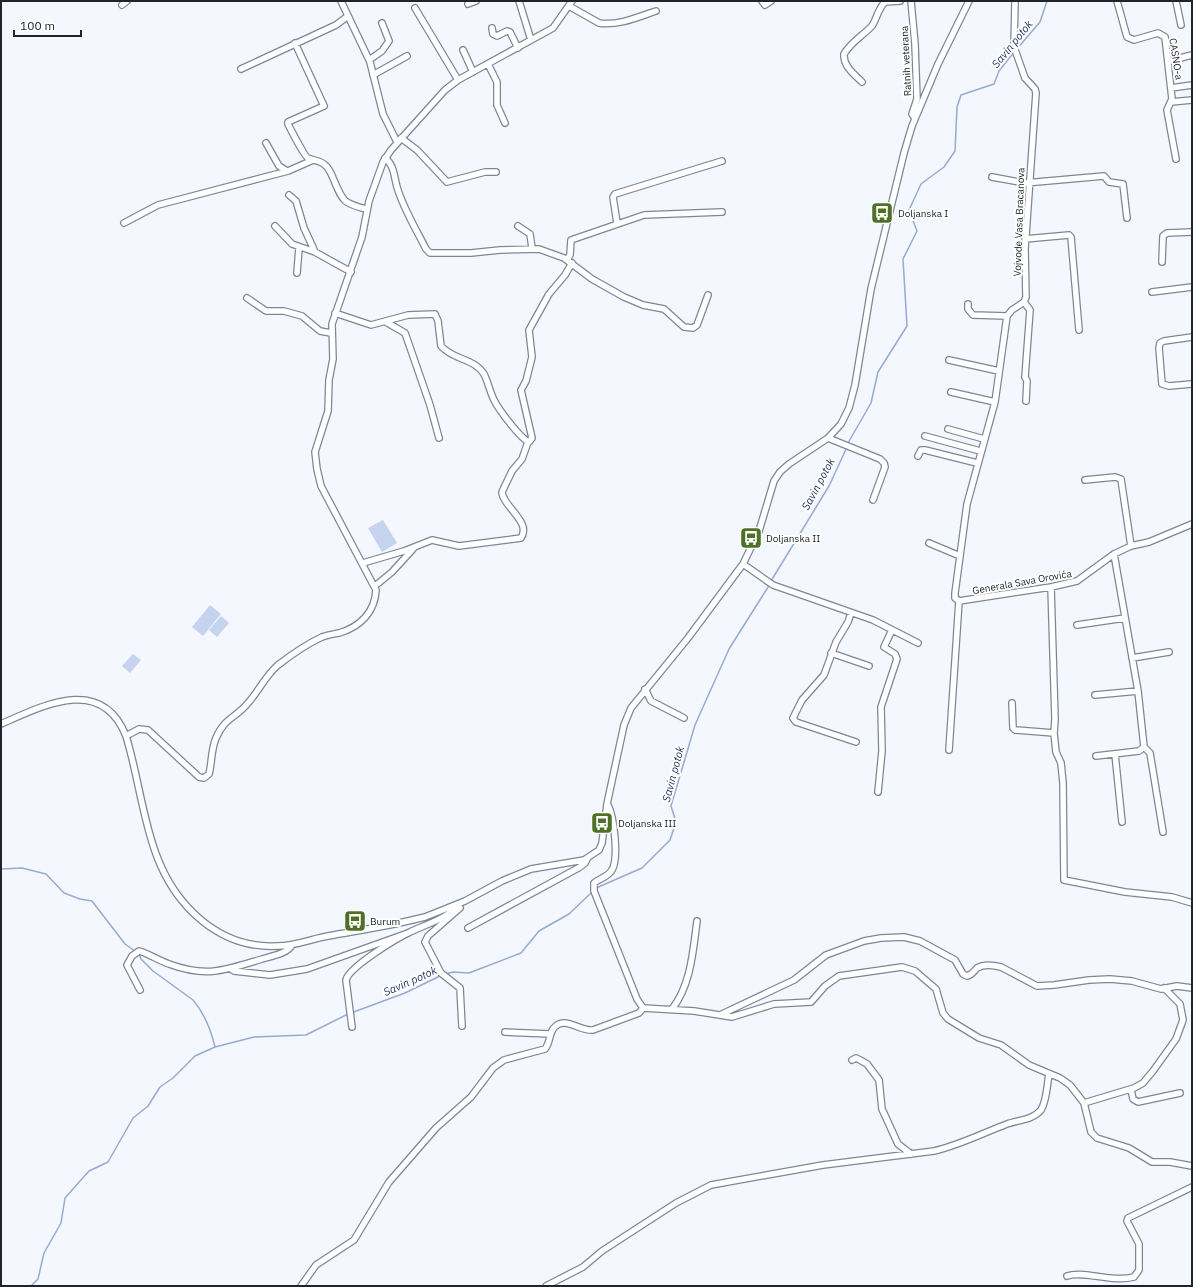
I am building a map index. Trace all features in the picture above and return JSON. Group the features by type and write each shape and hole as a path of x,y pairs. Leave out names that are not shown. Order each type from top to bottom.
{"street":[{"path":"341,1 369,60 383,114 398,140 417,150 447,182 485,172 496,172"},
{"path":"468,4 476,1"},
{"path":"519,1 531,40"},
{"path":"762,1 765,5 771,1"},
{"path":"862,82 852,72 847,64 844,54 860,35 873,25 877,12 885,2 900,1"},
{"name":"Ratnih veterana","path":"911,1 918,99 912,114 916,118"},
{"path":"468,928 580,867 587,859 597,852 601,846 607,804 627,717 645,689 688,638 743,564 759,531 774,481 780,472 789,464 828,438 841,424 851,402 871,289 904,153 916,118 953,31 969,1"},
{"name":"Vojvode Vasa Bracanova","path":"1015,1 1014,50 1025,78 1035,89 1036,93 1025,239 1024,302 1030,310 1025,377 1027,381 1026,401"},
{"name":"CASNO-a","path":"1118,1 1127,37 1134,40 1158,33 1163,34 1165,38 1171,88 1171,102 1167,108 1167,113 1176,159"},
{"path":"1176,1 1181,25"},
{"path":"126,736 139,729 148,730 199,777 204,778 208,774 215,739 230,717 248,704 266,677 279,665 323,636 352,628 361,622 370,612 376,598 374,586 321,486 316,469 315,452 328,411 329,380 333,359 331,333 335,313 351,272 362,237 366,209 385,158 398,140 445,90 458,80 518,48 556,25 570,3 599,23 604,24 620,22 656,12"},
{"path":"415,8 458,80"},
{"path":"241,69 336,25 348,16"},
{"path":"369,60 382,50 389,41 382,23"},
{"path":"492,28 493,34 497,36 507,31 510,32 518,48"},
{"path":"295,43 324,106 287,123 297,138 304,155 326,165 346,203 366,209"},
{"path":"463,50 473,72"},
{"path":"373,75 407,56"},
{"path":"1168,61 1192,56"},
{"path":"488,64 497,82 499,90 497,105 505,123"},
{"path":"1171,88 1192,84"},
{"path":"1171,102 1192,100"},
{"path":"266,144 279,166 288,171"},
{"path":"385,158 392,167 400,194 427,251 434,254 471,253 532,248 570,262 592,278 624,297 643,305 664,309 684,327 693,328 697,325 708,295"},
{"path":"124,222 158,205 288,171 313,160"},
{"path":"617,223 613,196 615,194 722,161"},
{"path":"992,177 1029,182 1104,176 1108,182 1121,182 1123,184 1127,218"},
{"path":"289,194 296,201 304,228 315,252"},
{"path":"363,563 432,540 459,546 521,538 524,530 522,524 504,501 502,492 512,471 522,460 528,442 531,442 532,438 521,390 526,381 532,357 529,330 549,294 565,274 570,262 571,240 644,215 722,212"},
{"path":"275,226 292,244 299,248 315,252 351,272"},
{"path":"518,226 530,234 532,248"},
{"path":"1162,262 1163,236 1167,233 1192,232"},
{"path":"1025,239 1069,235 1071,237 1079,330"},
{"path":"297,273 299,248"},
{"path":"1152,292 1192,287"},
{"path":"247,298 266,311 284,311 302,316 320,331 331,333"},
{"path":"949,750 959,601 955,596 966,510 976,463 995,402 1007,316 1012,310 1024,302"},
{"path":"968,304 968,309 972,315 1007,316"},
{"path":"335,313 371,325 408,316 435,314 438,321 441,346 459,359 471,362 478,367 483,373 498,407 528,442"},
{"path":"386,322 405,333 430,405 439,438"},
{"path":"1192,337 1164,341 1160,343 1158,348 1162,384 1169,386 1192,384"},
{"path":"949,360 999,371"},
{"path":"951,392 995,402"},
{"path":"948,429 984,439"},
{"path":"925,436 980,450"},
{"path":"828,438 880,459 884,463 886,467 873,500"},
{"path":"918,456 921,450 924,450 976,463"},
{"path":"1085,480 1115,477 1121,479 1130,546"},
{"name":"Generala Sava Orovića","path":"959,601 1051,587 1081,579 1104,559 1130,546 1149,542 1192,524"},
{"path":"928,543 960,556"},
{"path":"374,586 392,572 414,547"},
{"path":"1114,554 1138,691 1144,747 1150,753 1163,832"},
{"path":"743,564 773,585 850,612 918,643"},
{"path":"1051,587 1056,719 1054,733 1056,752 1061,762 1064,881 1138,894 1172,897 1192,903"},
{"path":"850,612 831,653 824,675 799,704 793,720 856,742"},
{"path":"1077,625 1125,618"},
{"path":"878,792 882,751 881,707 897,659 895,654 884,648 883,645 892,630"},
{"path":"1132,658 1169,652"},
{"path":"831,653 869,666"},
{"path":"645,689 651,702 684,718"},
{"path":"1095,695 1138,691"},
{"path":"1,724 47,704 62,701 84,700 97,703 110,710 118,718 126,736 156,853 169,880 189,910 206,926 229,938 256,945 292,945 413,920 465,901 502,881 531,869 587,859"},
{"path":"1012,703 1013,728 1015,730 1054,733"},
{"path":"1096,756 1139,751 1144,747"},
{"path":"1115,754 1122,822"},
{"path":"607,804 610,810 615,838 614,863 610,872 596,881 593,890 637,999 643,1008"},
{"path":"462,1026 460,988 442,975 426,939 456,913 465,901"},
{"path":"231,969 234,971 270,975 307,969 408,932 445,916 458,904"},
{"path":"672,1009 683,992 691,960 697,921"},
{"path":"352,1026 349,1014 346,980 348,975 367,959 408,932"},
{"path":"722,1014 794,980 819,958 830,953 864,941 894,937 911,938 936,948 955,960 963,974 966,976 970,976 978,967 1001,966 1028,983 1037,986 1088,980 1110,980 1132,981 1164,988 1177,986 1192,988"},
{"path":"140,990 127,966 128,961 136,952 142,951 155,959 171,965 202,973 231,969 285,952 292,945"},
{"path":"643,1008 722,1014 732,1017 774,1004 811,1002 825,986 839,976 849,973 878,972 902,967 908,968 921,975 936,989 943,1013 948,1019 979,1038 1001,1045 1029,1065 1060,1078 1070,1085 1084,1103 1091,1132 1097,1138 1129,1148 1152,1162 1170,1162 1192,1166"},
{"path":"1084,1103 1131,1089 1143,1083 1154,1071 1180,1031 1183,1020 1182,1006 1164,988"},
{"path":"301,1286 316,1265 354,1240 389,1182 436,1128 471,1097 493,1068 504,1060 545,1049 548,1045 550,1034 554,1028 566,1023 588,1031 594,1030 639,1013 643,1008"},
{"path":"505,1032 550,1034"},
{"path":"852,1060 856,1058 867,1064 878,1080 882,1109 898,1144 912,1154"},
{"path":"546,1286 583,1267 602,1252 671,1206 708,1186 823,1165 912,1154 952,1147 1007,1124 1035,1115 1043,1104 1049,1074"},
{"path":"1131,1089 1133,1099 1138,1102 1180,1092"},
{"path":"1067,1276 1073,1274 1108,1279 1134,1277 1139,1270 1139,1244 1127,1221 1128,1218 1192,1187"}],"shaded area":[{"path":"383,520 397,543 382,552 368,528"},
{"path":"210,605 221,614 203,636 192,627"},
{"path":"221,616 229,623 217,637 209,630"},
{"path":"133,654 141,660 130,673 122,666"}],"waterway":[{"name":"Savin potok","path":"1016,50 1040,22 1047,1"},
{"name":"Savin potok","path":"848,443 871,403 878,372 907,326 903,259 917,231 909,210 921,184 944,167 955,151 957,107 961,95 994,84 999,71 1014,52"},
{"name":"Savin potok","path":"771,581 829,486 847,447"},
{"name":"Savin potok","path":"596,888 642,868 670,840 676,822 671,806 695,725 729,649 770,584"},
{"path":"1,869 22,868 46,874 64,893 80,899 92,901 125,944 139,954 141,959 153,971 193,1000 207,1022 215,1047"},
{"name":"Savin potok","path":"445,974 453,972 469,973 521,953 539,931 569,914 592,892"},
{"name":"Savin potok","path":"351,1013 405,993 442,975"},
{"name":"Savin potok","path":"31,1286 38,1279 44,1253 61,1223 65,1198 89,1171 108,1162 133,1118 148,1106 160,1087 173,1078 195,1056 215,1047 254,1037 306,1035 348,1014"}],"place":[{"name":"Doljanska I","path":"882,213"},
{"name":"Doljanska II","path":"751,538"},
{"name":"Doljanska III","path":"602,823"},
{"name":"Burum","path":"355,921"}]}
